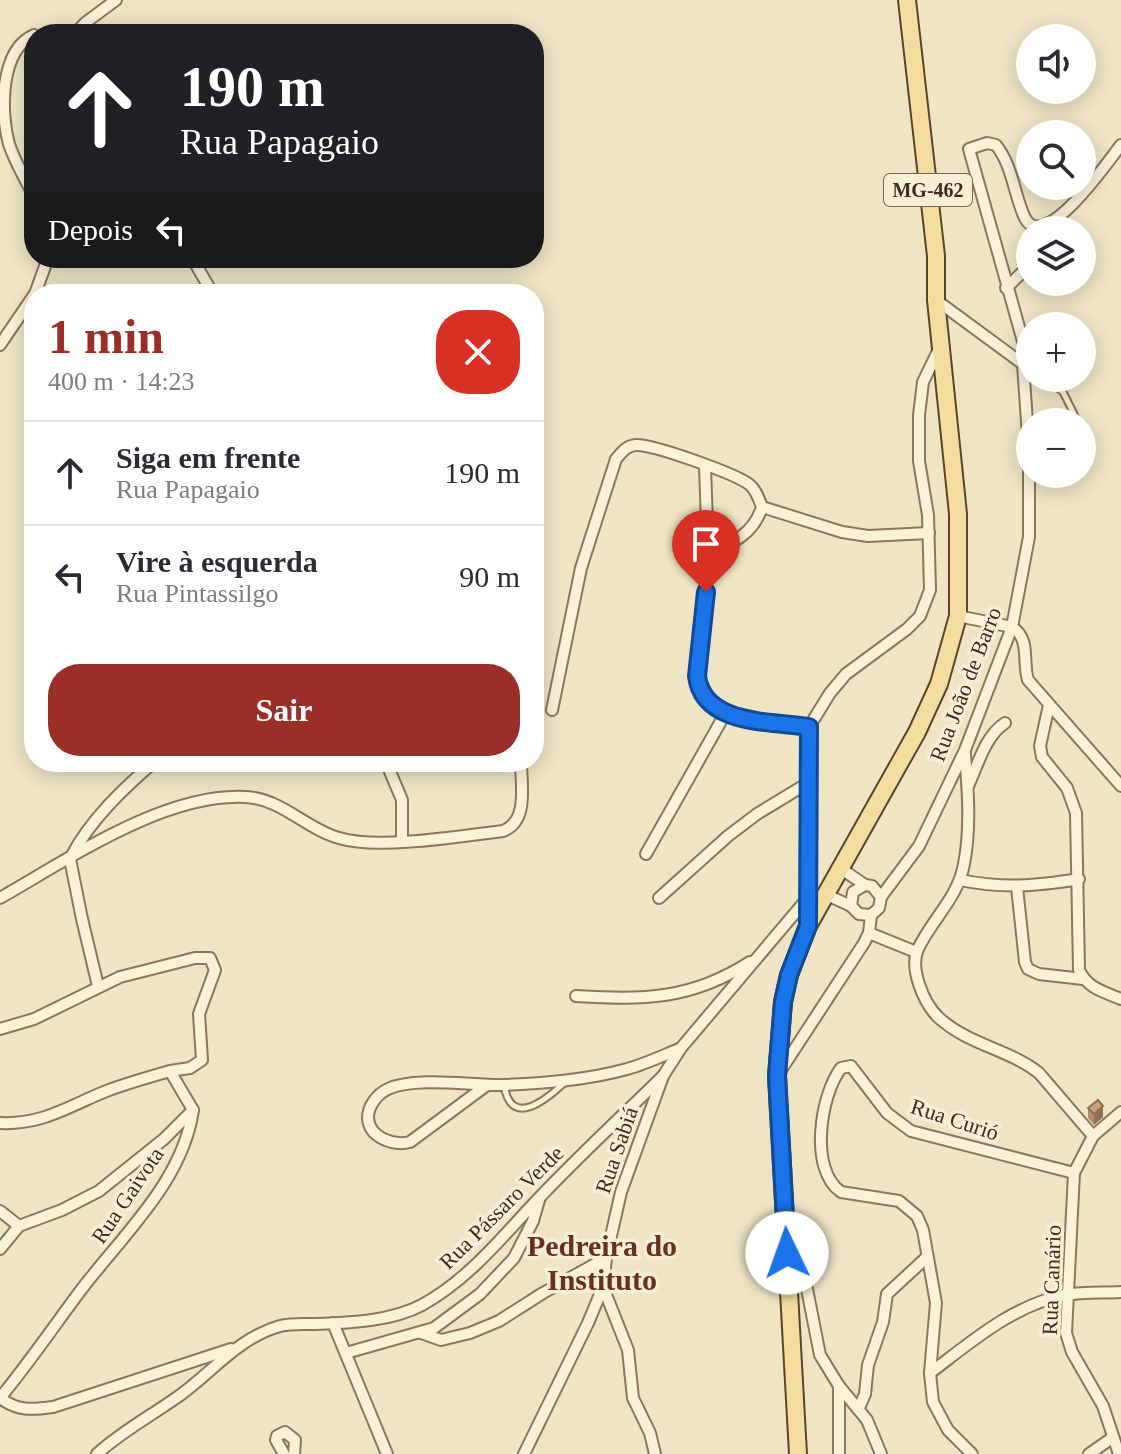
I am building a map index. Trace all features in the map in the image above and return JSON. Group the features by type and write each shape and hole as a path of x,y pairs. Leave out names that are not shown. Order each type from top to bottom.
{"main road":[{"name":"MG-462","path":"798,1454 777,1076 783,1002 789,975 808,926 923,720 939,684 958,616 958,514 936,300 936,256 907,0"}],"street":[{"path":"84,24 116,0"},
{"path":"24,39 14,50 7,66 3,103 10,147 24,176"},
{"name":"Rua João de Barro","path":"1016,316 969,148 987,143 996,145 1026,216"},
{"path":"1059,216 1121,145"},
{"path":"1006,288 1016,278"},
{"path":"936,300 1016,359"},
{"path":"0,345 24,310"},
{"path":"808,926 809,727 846,674 920,616 930,590 929,533 919,461 919,415 923,382 941,346"},
{"name":"Rua João de Barro","path":"777,1076 869,933 871,915 879,908 881,897 919,846 965,750 1012,627 1029,537 1027,392"},
{"path":"552,710 581,568 616,459 623,450 640,445 675,454 753,487 762,507 758,519 743,537 708,553"},
{"path":"705,466 708,553 698,686 725,714 809,727"},
{"path":"762,507 842,532 868,536 929,533"},
{"path":"958,616 1012,627 1023,636 1028,680 1121,786"},
{"path":"1049,705 1040,746 1042,757 1067,788 1076,813 1079,879 1077,960 1083,979"},
{"path":"646,854 725,714"},
{"path":"968,787 988,743 1005,723"},
{"path":"965,750 967,844 960,880 947,906 916,952 919,982 930,1008 962,1034 1030,1065 1093,1136"},
{"path":"98,986 70,859 78,842 94,822 142,772"},
{"path":"390,772 402,800 402,841"},
{"path":"0,898 126,827 156,814 221,798 247,796 265,801 338,838 354,841 402,841 503,831 514,826 521,813 521,772"},
{"path":"659,898 728,836 808,783"},
{"path":"840,868 865,885 872,886 881,897"},
{"path":"960,880 1017,887 1079,879"},
{"path":"851,906 853,892 865,885"},
{"path":"1017,887 1028,969 1039,974 1083,979 1099,991 1121,999"},
{"path":"825,894 851,906 859,914 871,915"},
{"name":"Rua Sabiá","path":"655,1454 650,1433 633,1398 628,1350 603,1287 606,1258 621,1192 663,1076 681,1048 806,900"},
{"path":"869,933 916,952"},
{"path":"576,996 647,999 711,983 758,957"},
{"path":"0,1029 34,1019 98,986 141,971 195,958 210,958 216,966 199,1014 204,1054 198,1065 108,1090 46,1118 32,1122 0,1123"},
{"path":"487,1085 410,1142 399,1145 391,1143 374,1131 368,1122 374,1100 389,1088 451,1082 504,1085 566,1082 629,1069 681,1048"},
{"name":"Rua Curió","path":"927,1257 923,1230 910,1207 899,1201 841,1192 824,1172 824,1108 836,1074 848,1065 854,1068 887,1113 911,1131 1074,1173"},
{"path":"0,1249 19,1226 62,1210 99,1191 164,1139 193,1110 170,1071"},
{"name":"Rua Pássaro Verde","path":"97,1454 123,1432 192,1386 236,1347 281,1326 333,1323 406,1312 433,1298 496,1247 540,1196 663,1076"},
{"name":"Rua Gaivota","path":"193,1110 187,1139 157,1192 122,1242 0,1398 14,1408 53,1407 236,1347"},
{"name":"Rua Canário","path":"1119,1454 1103,1406 1068,1343 1067,1295 1074,1173 1093,1136 1121,1112"},
{"path":"346,1353 434,1328 492,1284 527,1233 540,1196"},
{"path":"0,1211 19,1226"},
{"path":"787,1253 807,1289 820,1355 839,1386 859,1408 881,1454"},
{"path":"927,1257 937,1316 930,1373 933,1402 938,1414 972,1454"},
{"path":"859,1408 865,1394 868,1365 883,1322 887,1294 927,1257"},
{"path":"421,1333 441,1340 470,1333 499,1321 606,1258"},
{"path":"524,1454 603,1287"},
{"path":"930,1373 1006,1318 1046,1300 1067,1295 1121,1292"},
{"path":"333,1323 387,1454"},
{"path":"839,1386 839,1454"},
{"path":"284,1454 276,1440 285,1432 295,1440 294,1454"},
{"path":"1089,1454 1112,1438"}],"lane":[{"path":"504,1085 505,1096 511,1104 523,1109 536,1105 566,1082"}],"building":[{"path":"1098,1100 1103,1106 1094,1114 1088,1108"}],"district":[{"name":"Pedreira do Instituto","path":"602,1263"}],"route":[{"path":"706,592 697,676 698,686 704,695 725,714 809,727 808,926 789,975 783,1002 777,1076 787,1253"}]}
